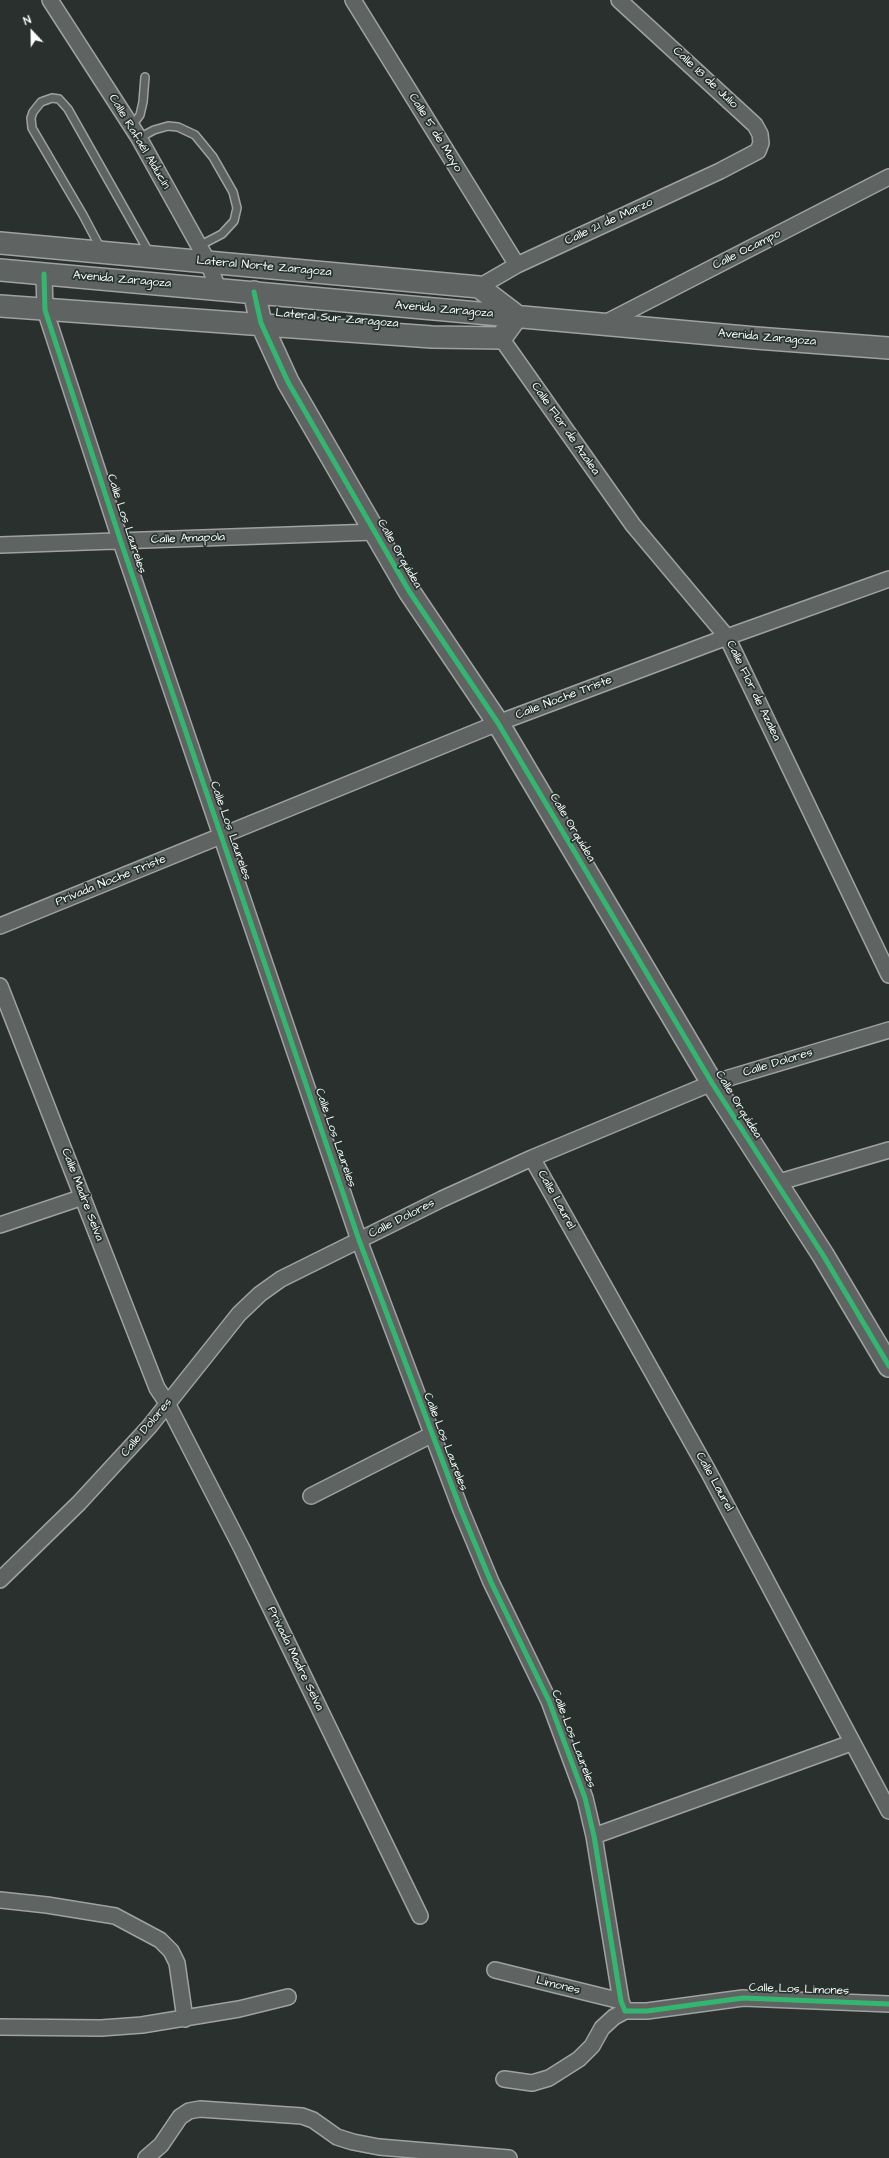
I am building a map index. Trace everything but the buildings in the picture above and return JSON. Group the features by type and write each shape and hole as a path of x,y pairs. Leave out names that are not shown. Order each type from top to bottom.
{"street":[{"name":"Calle Rafaél Alducín","path":"50,0 135,133 204,254 218,289"},
{"name":"Calle 5 de Mayo","path":"353,0 517,265"},
{"name":"Calle 18 de Julio","path":"619,0 755,126 760,134 761,142 758,150 741,161"},
{"name":"Calle 21 de Marzo","path":"479,287 517,265 741,161"},
{"name":"Calle Ocampo","path":"606,323 889,177"},
{"name":"Lateral Norte Zaragoza","path":"0,243 152,257 204,254 479,287"},
{"path":"77,276 82,251"},
{"name":"Avenida Zaragoza","path":"0,270 889,348"},
{"name":"Calle Los Laureles","path":"44,274 45,310 121,542 359,1240 431,1435 491,1582 549,1701 585,1798 594,1836 623,2006"},
{"path":"479,287 517,316 501,338"},
{"name":"Calle Orquídea","path":"254,292 261,323 288,382 409,591 498,723 712,1084 823,1256 887,1359"},
{"name":"Lateral Sur Zaragoza","path":"0,306 261,323 432,337 501,338"},
{"name":"Calle Flor de Azalea","path":"501,338 633,525 727,637 889,975"},
{"name":"Calle Amapola","path":"0,545 375,532"},
{"name":"Calle Noche Triste","path":"221,836 498,723 727,637 889,579"},
{"name":"Privada Noche Triste","path":"0,926 221,836"},
{"name":"Calle Madre Selva","path":"0,986 142,1352 157,1388 167,1403"},
{"name":"Calle Dolores","path":"0,1580 79,1504 150,1427 167,1403 239,1314 260,1294 281,1279 442,1199 532,1158 712,1084 889,1030"},
{"path":"776,1183 889,1150"},
{"name":"Calle Laurel","path":"532,1158 708,1471 851,1743 889,1811"},
{"path":"0,1225 83,1197"},
{"name":"Privada Madre Selva","path":"167,1403 242,1549 420,1916"},
{"path":"311,1496 431,1435"},
{"path":"594,1836 851,1743"},
{"path":"0,1900 47,1905 115,1916 160,1940 171,1951 177,1963 185,2019"},
{"name":"Limones","path":"495,1970 623,2006"},
{"path":"0,2027 101,2028 185,2019 239,2009 288,1997"},
{"name":"Calle Los Limones","path":"623,2006 647,2011 743,1998 889,2004"},
{"path":"504,2078 532,2083 550,2078 579,2060 592,2046 602,2028 623,2006"},
{"path":"146,2158 161,2145 180,2117 189,2112 200,2110 302,2116 313,2120 337,2137 353,2142 379,2147 509,2158"}],"lane":[{"path":"145,77 143,102 135,133 168,126 178,127 195,134 213,157 233,192 236,208 234,221 204,254"},
{"path":"103,252 32,128 30,118 41,102 52,98 59,99 68,108 152,257"}],"cycle path":[{"path":"44,274 45,310 121,542 359,1240 461,1510 491,1582 549,1701 585,1798 594,1836 621,2001 625,2011 647,2011 743,1998 889,2004"},
{"path":"254,292 261,323 288,382 409,591 498,723 712,1083 823,1255 889,1366"}]}
